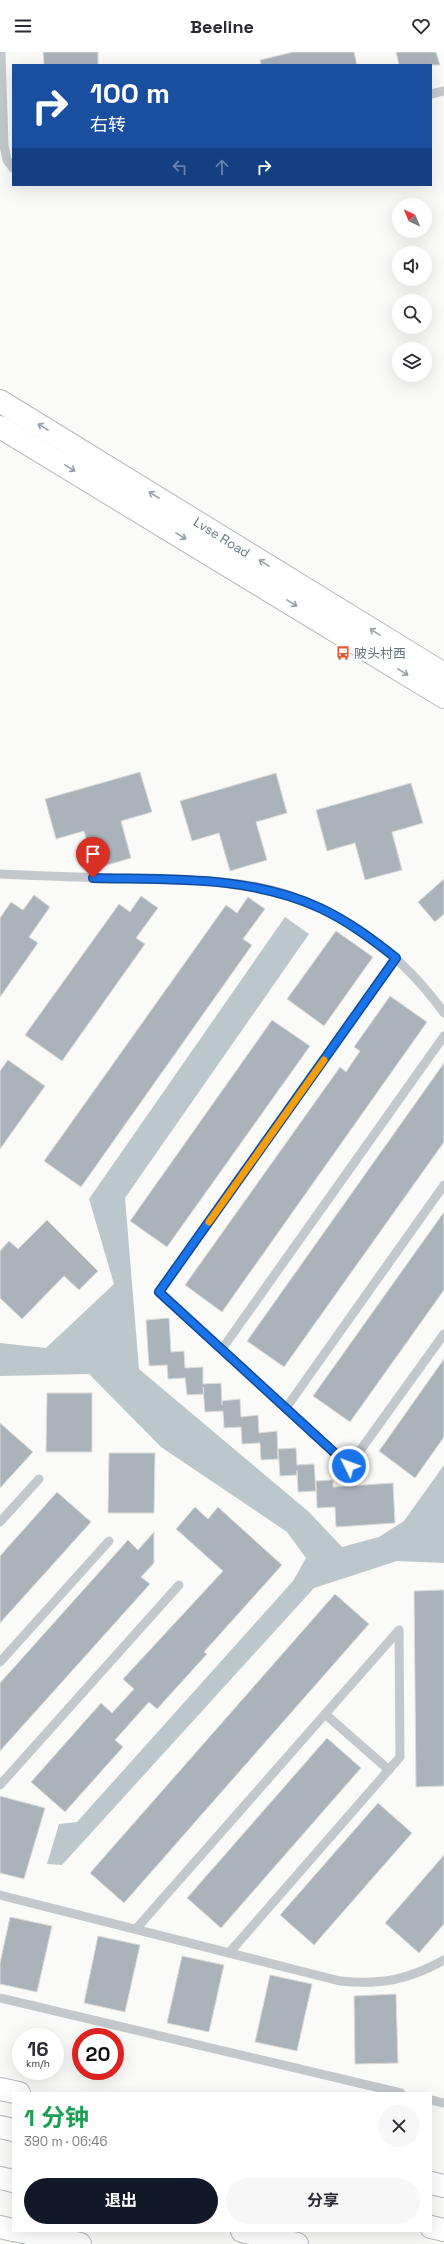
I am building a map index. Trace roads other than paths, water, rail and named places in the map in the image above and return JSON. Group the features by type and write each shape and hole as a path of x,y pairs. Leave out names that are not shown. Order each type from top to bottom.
{"main road":[{"name":"Lvse Road","path":"0,401 444,674"},
{"name":"Lvse Road","path":"0,427 444,697"},
{"path":"0,2089 14,2092"},
{"path":"0,2127 12,2130"},
{"path":"0,2178 12,2181"},
{"path":"432,2183 444,2186"},
{"path":"0,2227 12,2230"},
{"path":"432,2227 444,2230"},
{"path":"24,2232 80,2244"},
{"path":"246,2232 297,2244"}],"lane":[{"path":"0,52 4,146 7,160 12,167"},
{"path":"432,94 444,91"},
{"path":"0,874 232,883 277,892 327,912 360,930 396,958 428,990 444,1013"},
{"path":"396,958 159,1292 349,1466 444,1334"},
{"path":"222,1349 444,1036"},
{"path":"286,1408 444,1185"},
{"path":"0,1522 39,1479"},
{"path":"0,1662 109,1541"},
{"path":"0,1785 179,1585"},
{"path":"136,1929 399,1630 400,1757 229,1953"},
{"path":"325,1714 389,1770"},
{"path":"0,1895 340,1981 368,1984 396,1980 423,1972 444,1960"},
{"path":"0,1998 397,2092"},
{"path":"432,2100 444,2103"}],"place":[{"name":"陂头村西","path":"343,653"}]}
